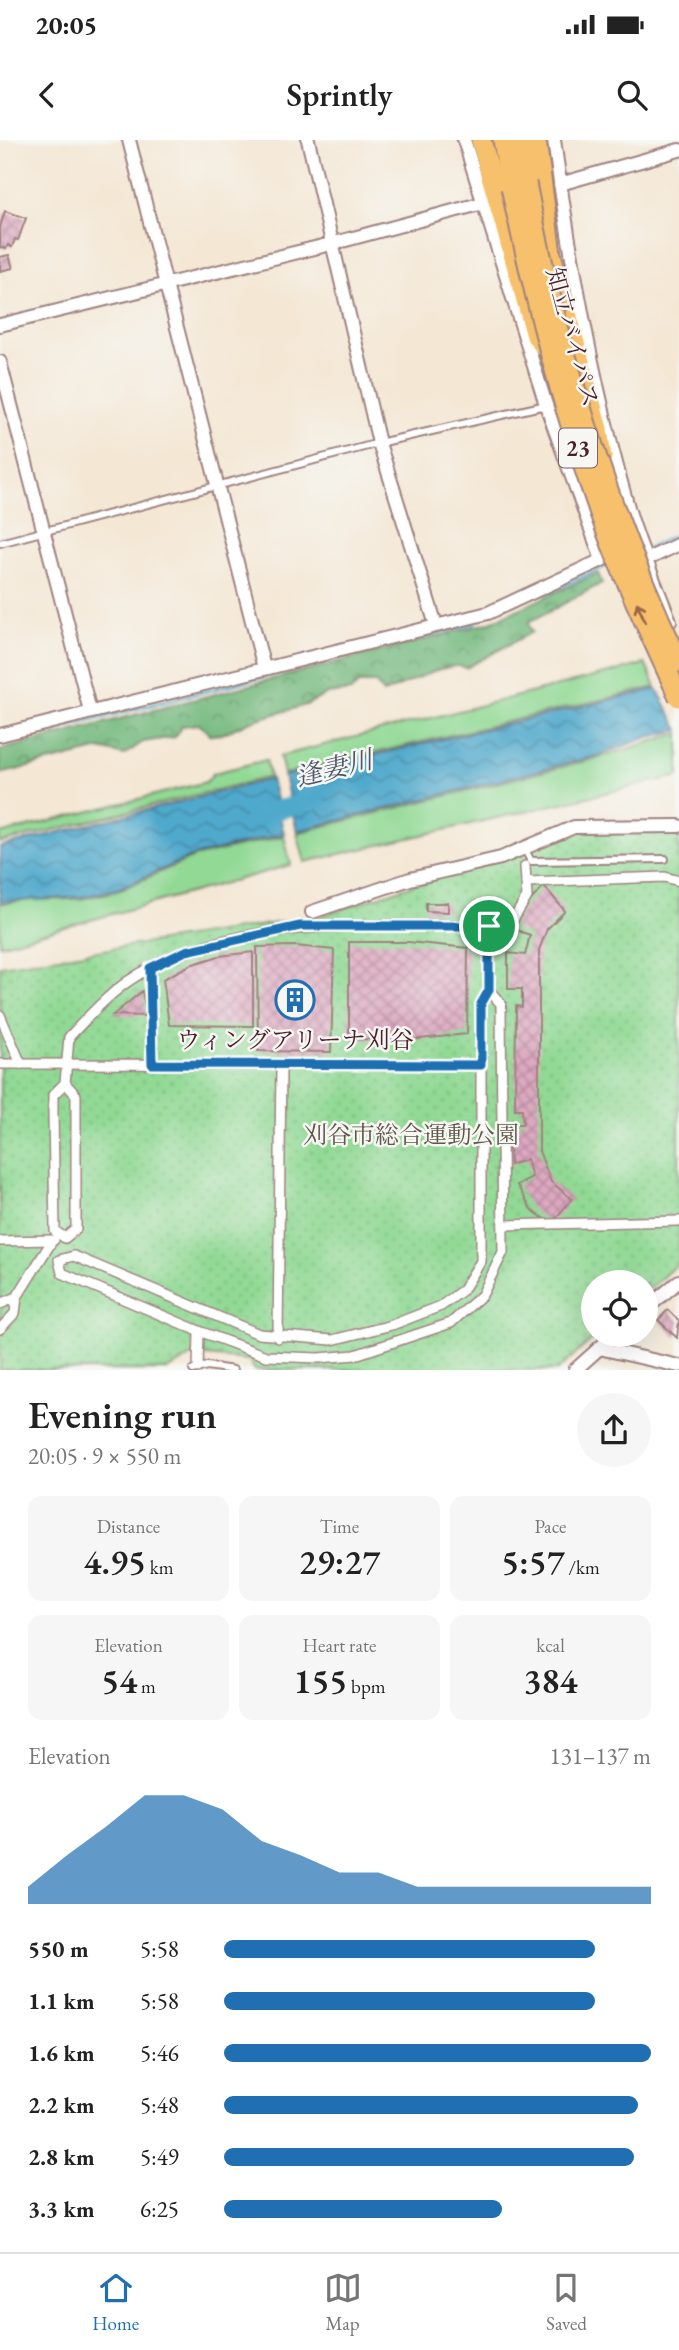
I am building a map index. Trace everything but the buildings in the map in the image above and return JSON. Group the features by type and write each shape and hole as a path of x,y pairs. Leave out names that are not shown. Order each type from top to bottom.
{"highway":[{"path":"481,140 536,336 550,355"},
{"name":"知立バイパス","path":"503,140 607,486 679,662"},
{"name":"知立バイパス","path":"518,140 518,185 550,355 601,517 679,697"},
{"path":"536,140 551,254 598,429 607,486"}],"street":[{"path":"129,140 264,668"},
{"path":"308,140 379,443 436,625"},
{"path":"0,735 488,613 603,560 546,405 464,140"},
{"path":"554,140 579,310 592,368 629,511 679,645"},
{"path":"560,184 679,150"},
{"path":"0,325 331,244 483,203"},
{"path":"0,362 90,711"},
{"path":"654,556 679,544"},
{"path":"312,912 410,879 501,858 574,827 679,826"},
{"path":"0,1241 52,1241 65,1238 76,1229 76,1095 65,1083 64,1064 69,1037 127,982 186,951 300,926 510,925 527,897 525,866"},
{"path":"526,881 665,877 679,881"},
{"path":"59,1260 75,1256 259,1334 278,1338 332,1340 392,1325 453,1299 470,1280 481,1261 481,1004 489,990 489,926"},
{"path":"150,968 152,1064"},
{"path":"52,1241 62,1273 266,1356 309,1358 355,1355 451,1323 482,1295 503,1252 501,1004 489,990"},
{"path":"0,1015 21,1064"},
{"path":"0,1064 481,1065"},
{"path":"278,1338 281,1065"},
{"path":"65,1083 53,1095 55,1231 65,1238"},
{"path":"503,1225 679,1221"},
{"path":"0,1329 15,1313 17,1297 52,1241"},
{"path":"658,1298 679,1280"},
{"path":"0,1304 17,1297"},
{"path":"196,1369 199,1331"},
{"path":"575,1370 599,1348 679,1366"}],"lane":[{"path":"0,543 219,488 379,443 546,405"},
{"path":"523,847 531,861 665,859"},
{"path":"196,1369 223,1366 233,1370"}],"green space":[{"path":"598,573 602,583 528,623 532,632 466,668 459,666 438,670 383,693 376,683 360,683 351,691 327,694 306,705 251,721 222,734 211,735 199,724 182,726 175,737 143,742 124,755 100,749 0,774 0,750 488,623"},
{"path":"645,664 656,687 284,774 280,756"},
{"path":"679,733 679,776 305,862 297,833 598,758"},
{"path":"266,760 270,777 0,843 0,834 206,782 214,773"},
{"name":"刈谷市総合運動公園","path":"679,829 679,1262 658,1281 658,1270 581,1270 581,1347 584,1347 558,1370 255,1370 249,1360 194,1355 167,1370 0,1370 0,966 321,916 573,831"},
{"path":"284,836 291,865 0,945 0,904 27,900 81,899 118,891 194,857"}],"water":[{"path":"657,689 679,730 648,737 597,756 297,831 284,776"},
{"path":"271,779 284,834 193,856 117,889 81,897 0,902 0,847"}],"waterway":[{"path":"646,549 679,534"},
{"path":"546,593 613,563"},
{"path":"0,743 475,623"},
{"name":"逢妻川","path":"254,816 316,800"}],"place":[{"name":"ウィングアリーナ刈谷","path":"295,1000"}],"route":[{"path":"300,926 489,926 489,990 481,1004 481,1065 152,1064 150,968 186,951 300,926"}]}
